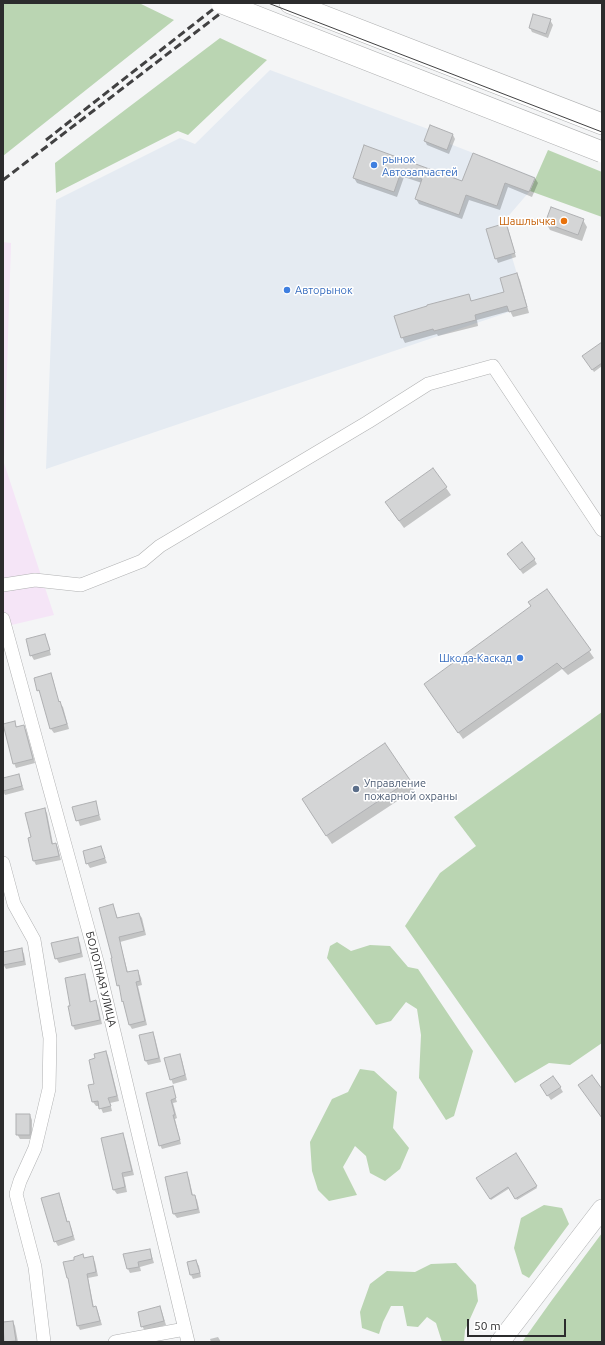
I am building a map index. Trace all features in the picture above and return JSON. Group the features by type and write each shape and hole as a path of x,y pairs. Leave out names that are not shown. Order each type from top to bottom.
{"main road":[{"path":"222,3 602,152"},
{"path":"290,3 602,124"},
{"path":"500,1342 602,1209"}],"street":[{"path":"3,585 35,580 81,585 142,561 160,546 368,422 428,384 493,366 602,530"},
{"name":"БОЛОТНАЯ УЛИЦА","path":"3,619 98,965 186,1336"},
{"path":"3,862 14,904 34,940 50,1038 49,1089 35,1148 20,1181 16,1194 35,1267 44,1342"},
{"path":"115,1342 186,1336"}],"shaded area":[{"name":"Авторынок","path":"270,70 428,129 430,125 453,134 450,144 535,177 529,192 505,220 515,253 511,254 527,307 46,469 56,200 180,138 195,144"},
{"path":"3,242 11,243 4,463 54,615 3,627"}],"green space":[{"path":"3,3 139,3 174,20 3,156"},
{"path":"220,38 267,60 188,135 178,131 56,193 55,163"},
{"path":"548,150 602,172 602,217 530,191"},
{"path":"602,712 602,1043 570,1065 549,1063 515,1083 405,926 440,873 476,846 454,817"},
{"path":"337,942 351,951 370,945 390,946 408,967 418,969 473,1051 454,1116 446,1120 419,1078 421,1035 417,1009 406,1002 391,1021 376,1025 327,958 330,946"},
{"path":"360,1069 374,1071 397,1092 393,1128 409,1148 400,1169 385,1181 370,1173 366,1156 355,1146 343,1167 357,1195 329,1201 318,1190 312,1171 310,1142 332,1099 348,1092"},
{"path":"544,1205 562,1208 569,1224 529,1278 522,1274 514,1248 521,1218"},
{"path":"602,1233 602,1342 522,1342 552,1300"},
{"path":"456,1263 476,1285 478,1301 465,1330 464,1342 442,1342 436,1323 427,1317 418,1327 407,1326 403,1306 391,1306 379,1334 362,1328 360,1312 370,1284 387,1271 415,1272 431,1264"}],"building":[{"path":"533,14 551,19 546,34 529,28"},
{"path":"430,125 453,134 447,150 424,141"},
{"path":"364,145 462,181 473,153 535,178 529,192 505,183 497,206 466,195 459,215 415,199 422,179 401,172 394,192 353,178"},
{"name":"Шашлычка","path":"551,207 584,219 578,235 545,223"},
{"path":"506,223 515,253 495,259 486,229"},
{"path":"517,273 527,307 509,312 507,306 475,315 476,320 434,331 433,329 401,338 394,316 427,305 469,294 471,301 504,292 500,278"},
{"path":"602,342 602,363 592,370 582,356"},
{"path":"433,468 447,487 399,521 385,502"},
{"path":"522,542 535,559 520,570 507,554"},
{"name":"Шкода-Каскад","path":"547,589 591,650 563,669 557,663 458,733 424,684 531,606 528,602"},
{"path":"45,634 50,650 30,656 26,639"},
{"path":"51,673 67,724 50,729 34,678"},
{"path":"15,721 16,727 24,725 33,759 13,764 3,724"},
{"name":"Управление пожарной охраны","path":"385,743 410,780 326,836 302,799"},
{"path":"19,774 22,786 3,791 3,778"},
{"path":"96,801 99,815 76,821 72,807"},
{"path":"45,808 52,844 56,843 59,856 33,861 28,838 31,837 25,813"},
{"path":"101,846 105,858 86,864 83,851"},
{"path":"113,904 117,918 139,913 144,931 119,937 127,972 138,970 140,981 136,982 145,1021 129,1025 123,1001 122,1002 119,985 117,986 112,958 99,908"},
{"path":"78,937 81,953 55,959 51,943"},
{"path":"22,948 24,961 3,965 3,952"},
{"path":"85,974 90,1002 96,1000 100,1020 72,1026 65,978"},
{"path":"153,1032 159,1058 145,1061 139,1035"},
{"path":"106,1051 117,1096 108,1098 111,1106 99,1109 98,1101 92,1102 88,1085 94,1084 89,1060 95,1058 94,1054"},
{"path":"180,1054 185,1075 170,1080 164,1058"},
{"path":"592,1075 602,1089 602,1118 578,1085"},
{"path":"553,1076 561,1087 547,1096 540,1085"},
{"path":"173,1086 176,1098 171,1100 175,1115 173,1115 180,1140 159,1146 146,1093"},
{"path":"16,1114 30,1114 30,1135 16,1135"},
{"path":"123,1133 132,1171 122,1173 125,1187 113,1190 101,1138"},
{"path":"516,1153 537,1186 515,1199 508,1187 490,1199 476,1178"},
{"path":"187,1172 192,1195 195,1195 198,1209 173,1214 165,1177"},
{"path":"59,1193 67,1222 69,1221 73,1236 54,1242 41,1198"},
{"path":"150,1249 152,1259 138,1262 139,1267 127,1269 123,1254"},
{"path":"83,1254 84,1258 93,1256 96,1272 87,1274 93,1307 96,1306 100,1321 77,1326 68,1278 63,1262 74,1260 74,1257"},
{"path":"196,1260 200,1273 190,1275 187,1262"},
{"path":"160,1306 164,1321 141,1327 138,1312"},
{"path":"13,1321 16,1341 4,1342 3,1322"}],"tram line":[{"path":"244,3 602,143"},
{"path":"268,3 602,132"}],"railway":[{"path":"46,140 221,3"},
{"path":"3,180 234,3"}],"place":[{"name":"рынок Автозапчастей","path":"374,165"},
{"name":"Шашлычка","path":"564,221"},
{"name":"Авторынок","path":"287,290"},
{"name":"Шкода-Каскад","path":"520,658"},
{"name":"Управление пожарной охраны","path":"356,789"}]}
